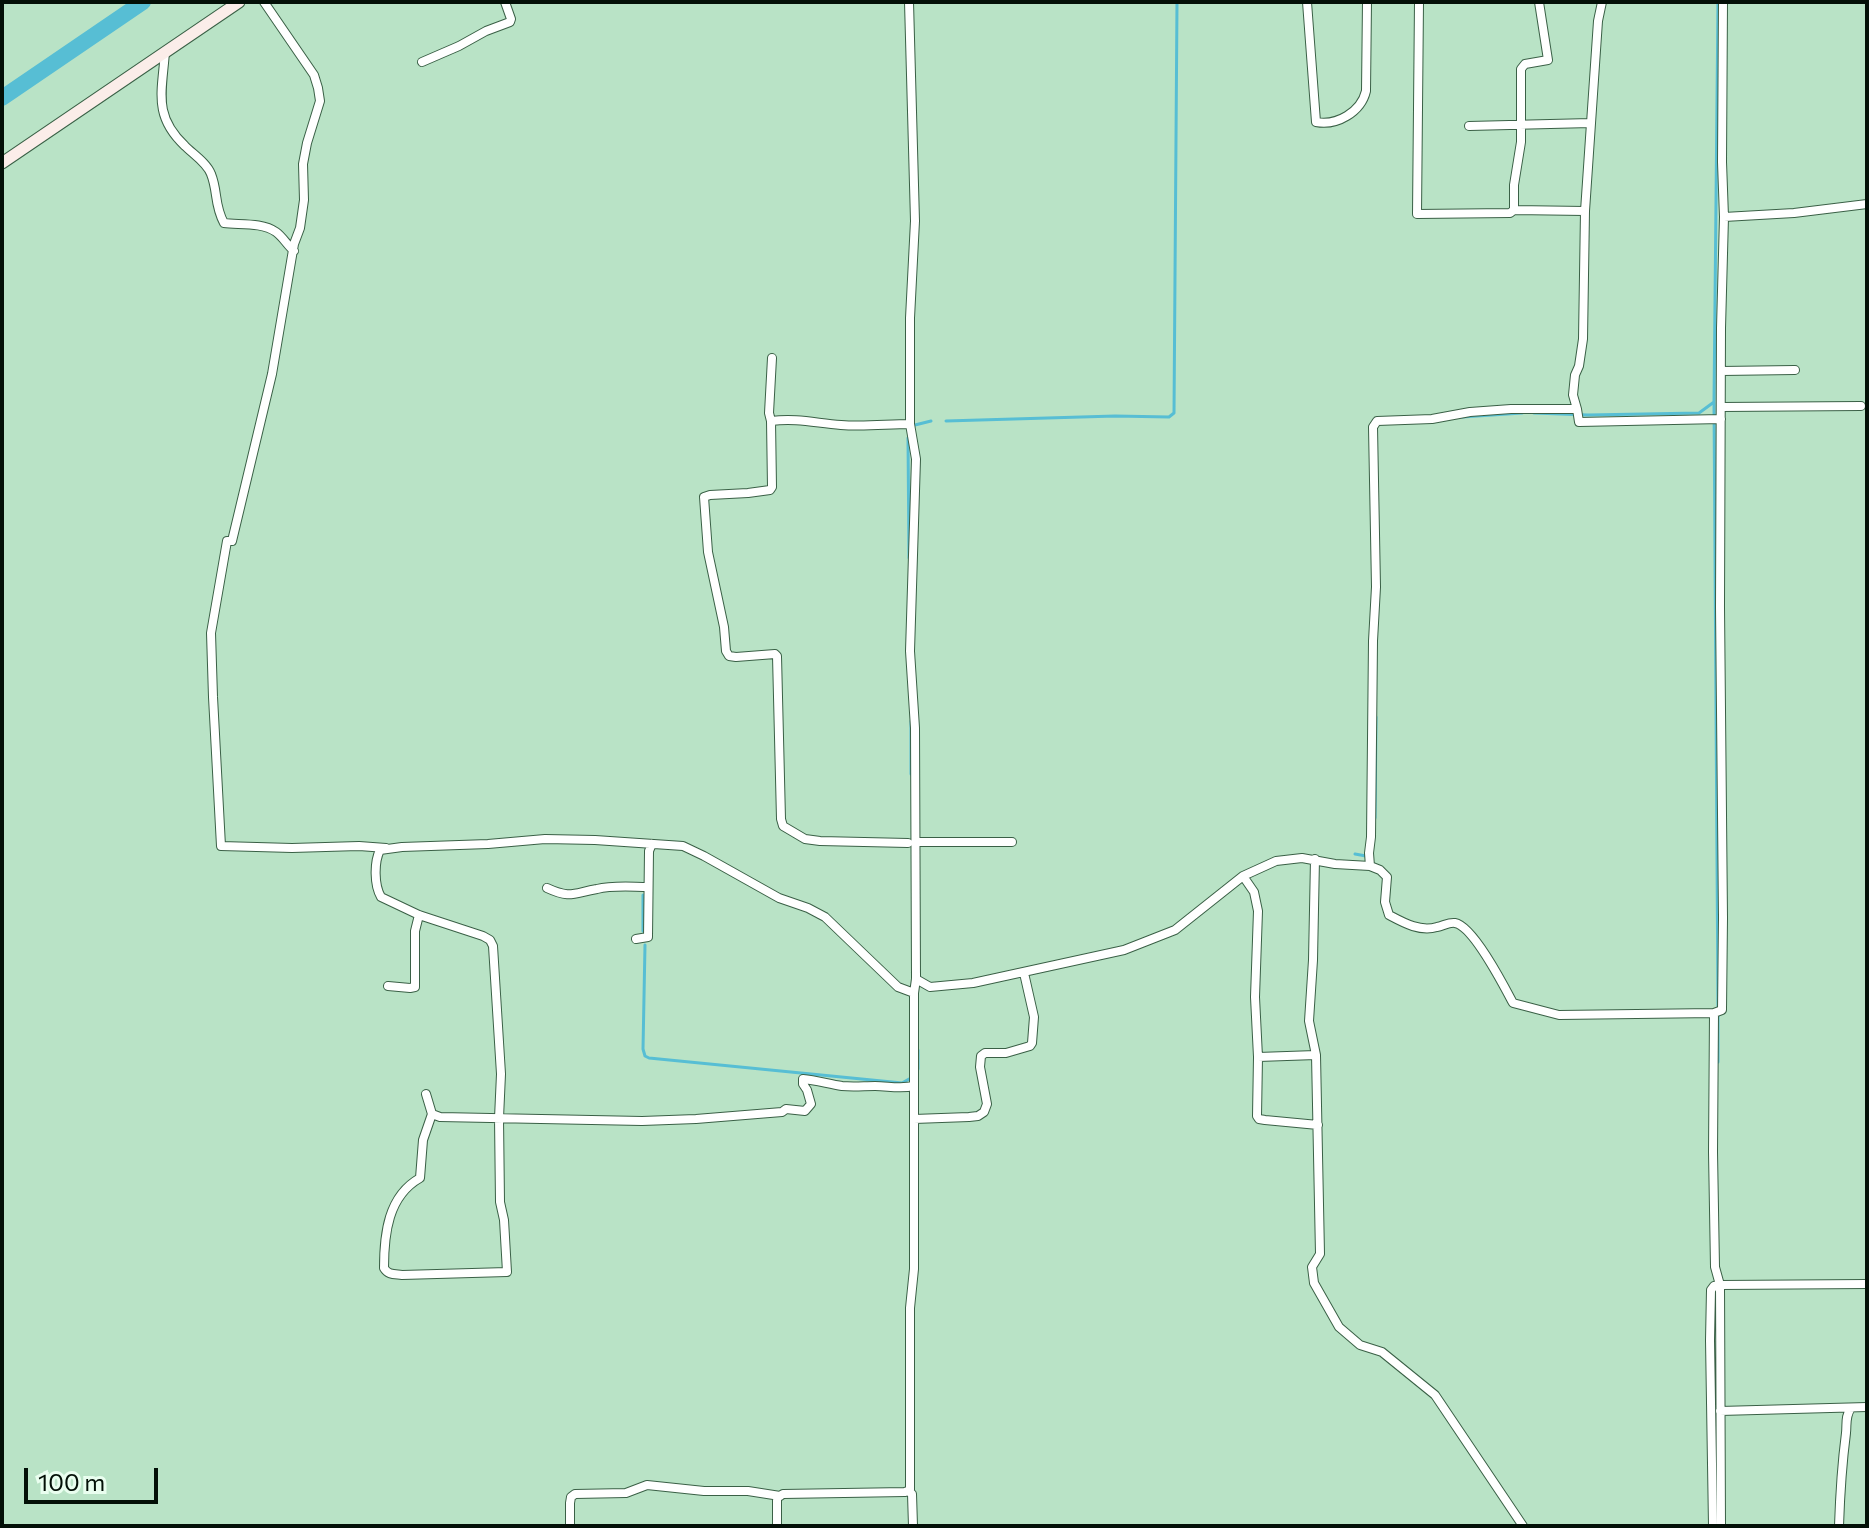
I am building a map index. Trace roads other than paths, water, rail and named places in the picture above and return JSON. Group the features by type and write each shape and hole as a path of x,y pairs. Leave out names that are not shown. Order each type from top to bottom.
{"street":[{"path":"2,163 239,2"},
{"path":"264,2 314,75 320,101 303,164 304,200 300,228 295,241 272,374 232,541 227,541 211,633 221,846 389,848 545,839 683,846 779,898 825,917 898,987 914,993"},
{"path":"422,62 510,22 505,2"},
{"path":"908,1491 910,1308 914,1269 916,979 912,842 915,728 910,651 916,459 910,424 910,318 915,221 909,2"},
{"path":"1307,2 1316,122 1322,124 1346,118 1364,98 1367,2"},
{"path":"1419,2 1417,214 1585,211"},
{"path":"1514,210 1521,124 1521,69 1525,64 1548,60 1539,2"},
{"path":"1602,2 1598,21 1585,211 1583,339 1573,395 1579,422 1721,419"},
{"path":"1721,1526 1720,1285 1715,1267 1713,1152 1723,918 1720,737 1723,2"},
{"path":"165,52 161,107 165,121 211,172 217,210 224,223 265,227 277,233 294,251"},
{"path":"1469,126 1591,123"},
{"path":"1724,217 1867,204"},
{"path":"772,358 769,413 772,487 770,490 704,497 708,552 726,651 729,656 777,656 783,826 805,839 820,841 1012,842"},
{"path":"1721,371 1795,370"},
{"path":"1721,407 1861,406"},
{"path":"1370,866 1376,587 1373,427 1377,421 1432,419 1470,412 1577,409"},
{"path":"771,421 806,419 842,425 910,424"},
{"path":"636,939 648,937 649,851 652,844"},
{"path":"389,848 380,850 376,859 377,890 381,897 419,915 483,936 493,946 501,1074 500,1202 507,1272 391,1274 384,1268 390,1215 400,1194 420,1178 423,1140 432,1114 426,1094"},
{"path":"916,979 930,987 973,983 1124,950 1175,930 1243,876 1276,861 1302,858 1370,866 1380,870 1387,877 1385,902 1389,915 1412,926 1434,928 1456,923 1468,931 1513,1003 1559,1015 1718,1012"},
{"path":"1315,859 1309,1021 1316,1055 1320,1254 1312,1267 1314,1283 1339,1327 1360,1345 1382,1352 1435,1395 1523,1526"},
{"path":"1243,876 1254,892 1258,911 1255,997 1257,1116 1259,1119 1318,1125"},
{"path":"547,888 571,896 598,888 648,887"},
{"path":"388,986 415,987 415,931 419,915"},
{"path":"914,1119 969,1117 984,1112 987,1104 981,1056 985,1053 1006,1053 1032,1043 1034,1017 1024,973"},
{"path":"1258,1057 1316,1055"},
{"path":"432,1114 440,1117 642,1121 696,1119 782,1112 786,1109 805,1111 811,1104 803,1079 846,1086 896,1089 914,1086"},
{"path":"1713,1526 1711,1290 1720,1285 1867,1284"},
{"path":"1720,1411 1867,1407"},
{"path":"1839,1526 1840,1474 1847,1413 1851,1408"},
{"path":"570,1526 570,1503 575,1494 626,1493 647,1485 780,1496 908,1491 912,1494 913,1526"},
{"path":"777,1526 777,1498 780,1496"}],"waterway":[{"path":"2,98 143,2"},
{"path":"946,421 1169,417 1174,413 1177,2"},
{"path":"1718,2 1714,402 1718,1006"},
{"path":"1534,413 1699,413 1714,402"},
{"path":"1462,417 1522,413"},
{"path":"915,425 931,421"},
{"path":"908,438 909,558"},
{"path":"1375,818 1376,717"},
{"path":"911,721 911,774"},
{"path":"1355,854 1368,855"},
{"path":"643,895 643,931"},
{"path":"645,945 645,1056 902,1083 909,1079"},
{"path":"1718,1014 1718,1062"},
{"path":"918,1050 918,1069"}]}
